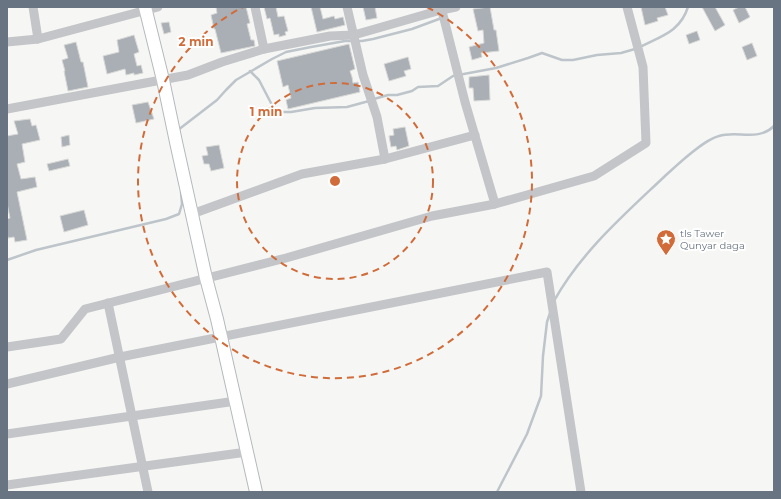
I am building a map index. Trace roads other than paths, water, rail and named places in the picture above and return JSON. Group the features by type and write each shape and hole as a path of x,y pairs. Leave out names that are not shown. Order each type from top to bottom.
{"street":[{"path":"33,7 38,39"},
{"path":"7,42 38,39 145,8 158,7"},
{"path":"255,7 264,49"},
{"path":"347,7 362,75 377,117 385,159"},
{"path":"7,109 188,75 222,62 264,49 330,36 354,34 441,8 456,7"},
{"path":"7,347 61,338 85,309 286,258 432,216 495,204 594,176 646,142 642,67 628,7"},
{"path":"145,8 163,80 206,278 222,337 256,492"},
{"path":"441,8 495,204"},
{"path":"192,214 302,174 385,159 475,135"},
{"path":"7,384 120,357 547,272 581,492"},
{"path":"108,303 148,492"},
{"path":"7,434 236,401"},
{"path":"7,485 247,452"}],"waterway":[{"path":"640,47 675,28 685,15 688,7"},
{"path":"178,130 217,100 236,80 286,52 345,41 362,41 373,39 412,29 441,17"},
{"path":"374,99 412,91 418,87 438,86 453,76 496,68 542,53 562,60 573,60 597,55 621,53 635,49"},
{"path":"250,71 259,80 272,105 277,110 283,112 315,108 347,107 369,101"},
{"path":"554,301 565,283 590,250 690,153 706,142 719,136 733,134 754,135 768,131 774,126"},
{"path":"7,260 36,250 166,219 179,214 182,204 181,192"},
{"path":"497,492 527,434 541,396 543,356 547,322 550,313"}],"place":[{"name":"tls Tawer Qunyar daga","path":"666,256"}]}
